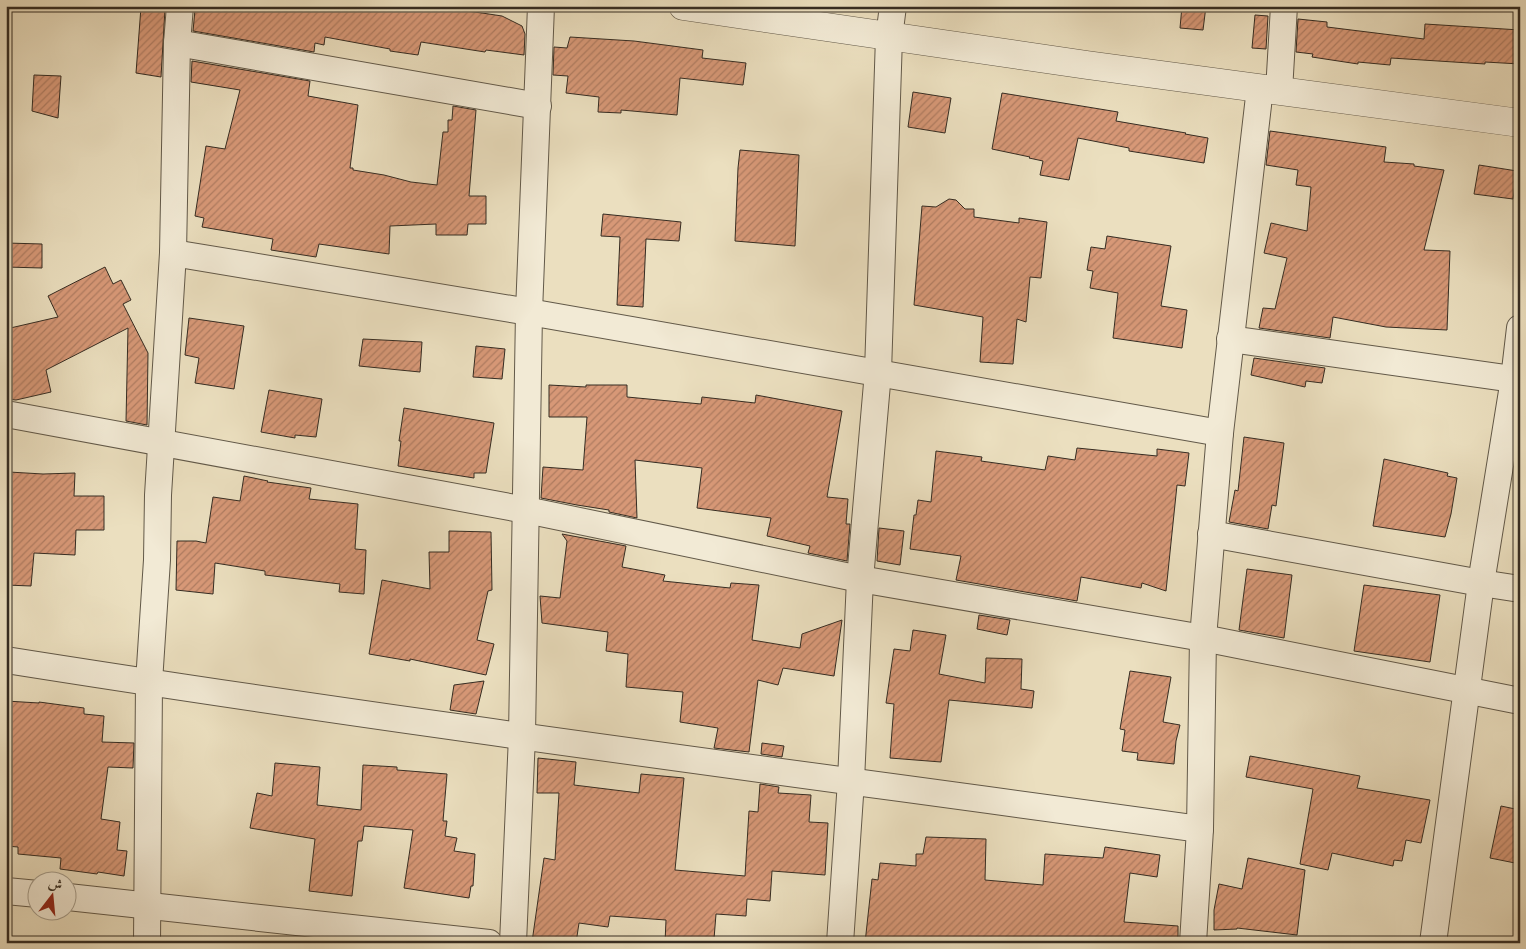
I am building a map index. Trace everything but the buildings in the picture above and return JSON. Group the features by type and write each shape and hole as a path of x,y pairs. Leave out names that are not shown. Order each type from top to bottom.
{"street":[{"path":"146,943 149,682 173,253 177,43 180,6"},
{"path":"513,943 522,736 529,312 541,6"},
{"path":"683,6 889,37 1520,124"},
{"path":"840,943 851,781 860,579 878,372 889,37 893,6"},
{"path":"1193,943 1200,829 1203,638 1220,433 1230,339 1269,89 1284,6"},
{"path":"177,43 538,106"},
{"path":"173,253 529,312 1220,433"},
{"path":"1432,943 1481,583 1517,380 1520,328"},
{"path":"1230,339 1517,380"},
{"path":"6,414 526,510 860,579 1203,638 1520,701"},
{"path":"1211,534 1520,589"},
{"path":"6,660 522,736 1200,829"},
{"path":"6,891 28,893"},
{"path":"78,898 488,943"}]}
